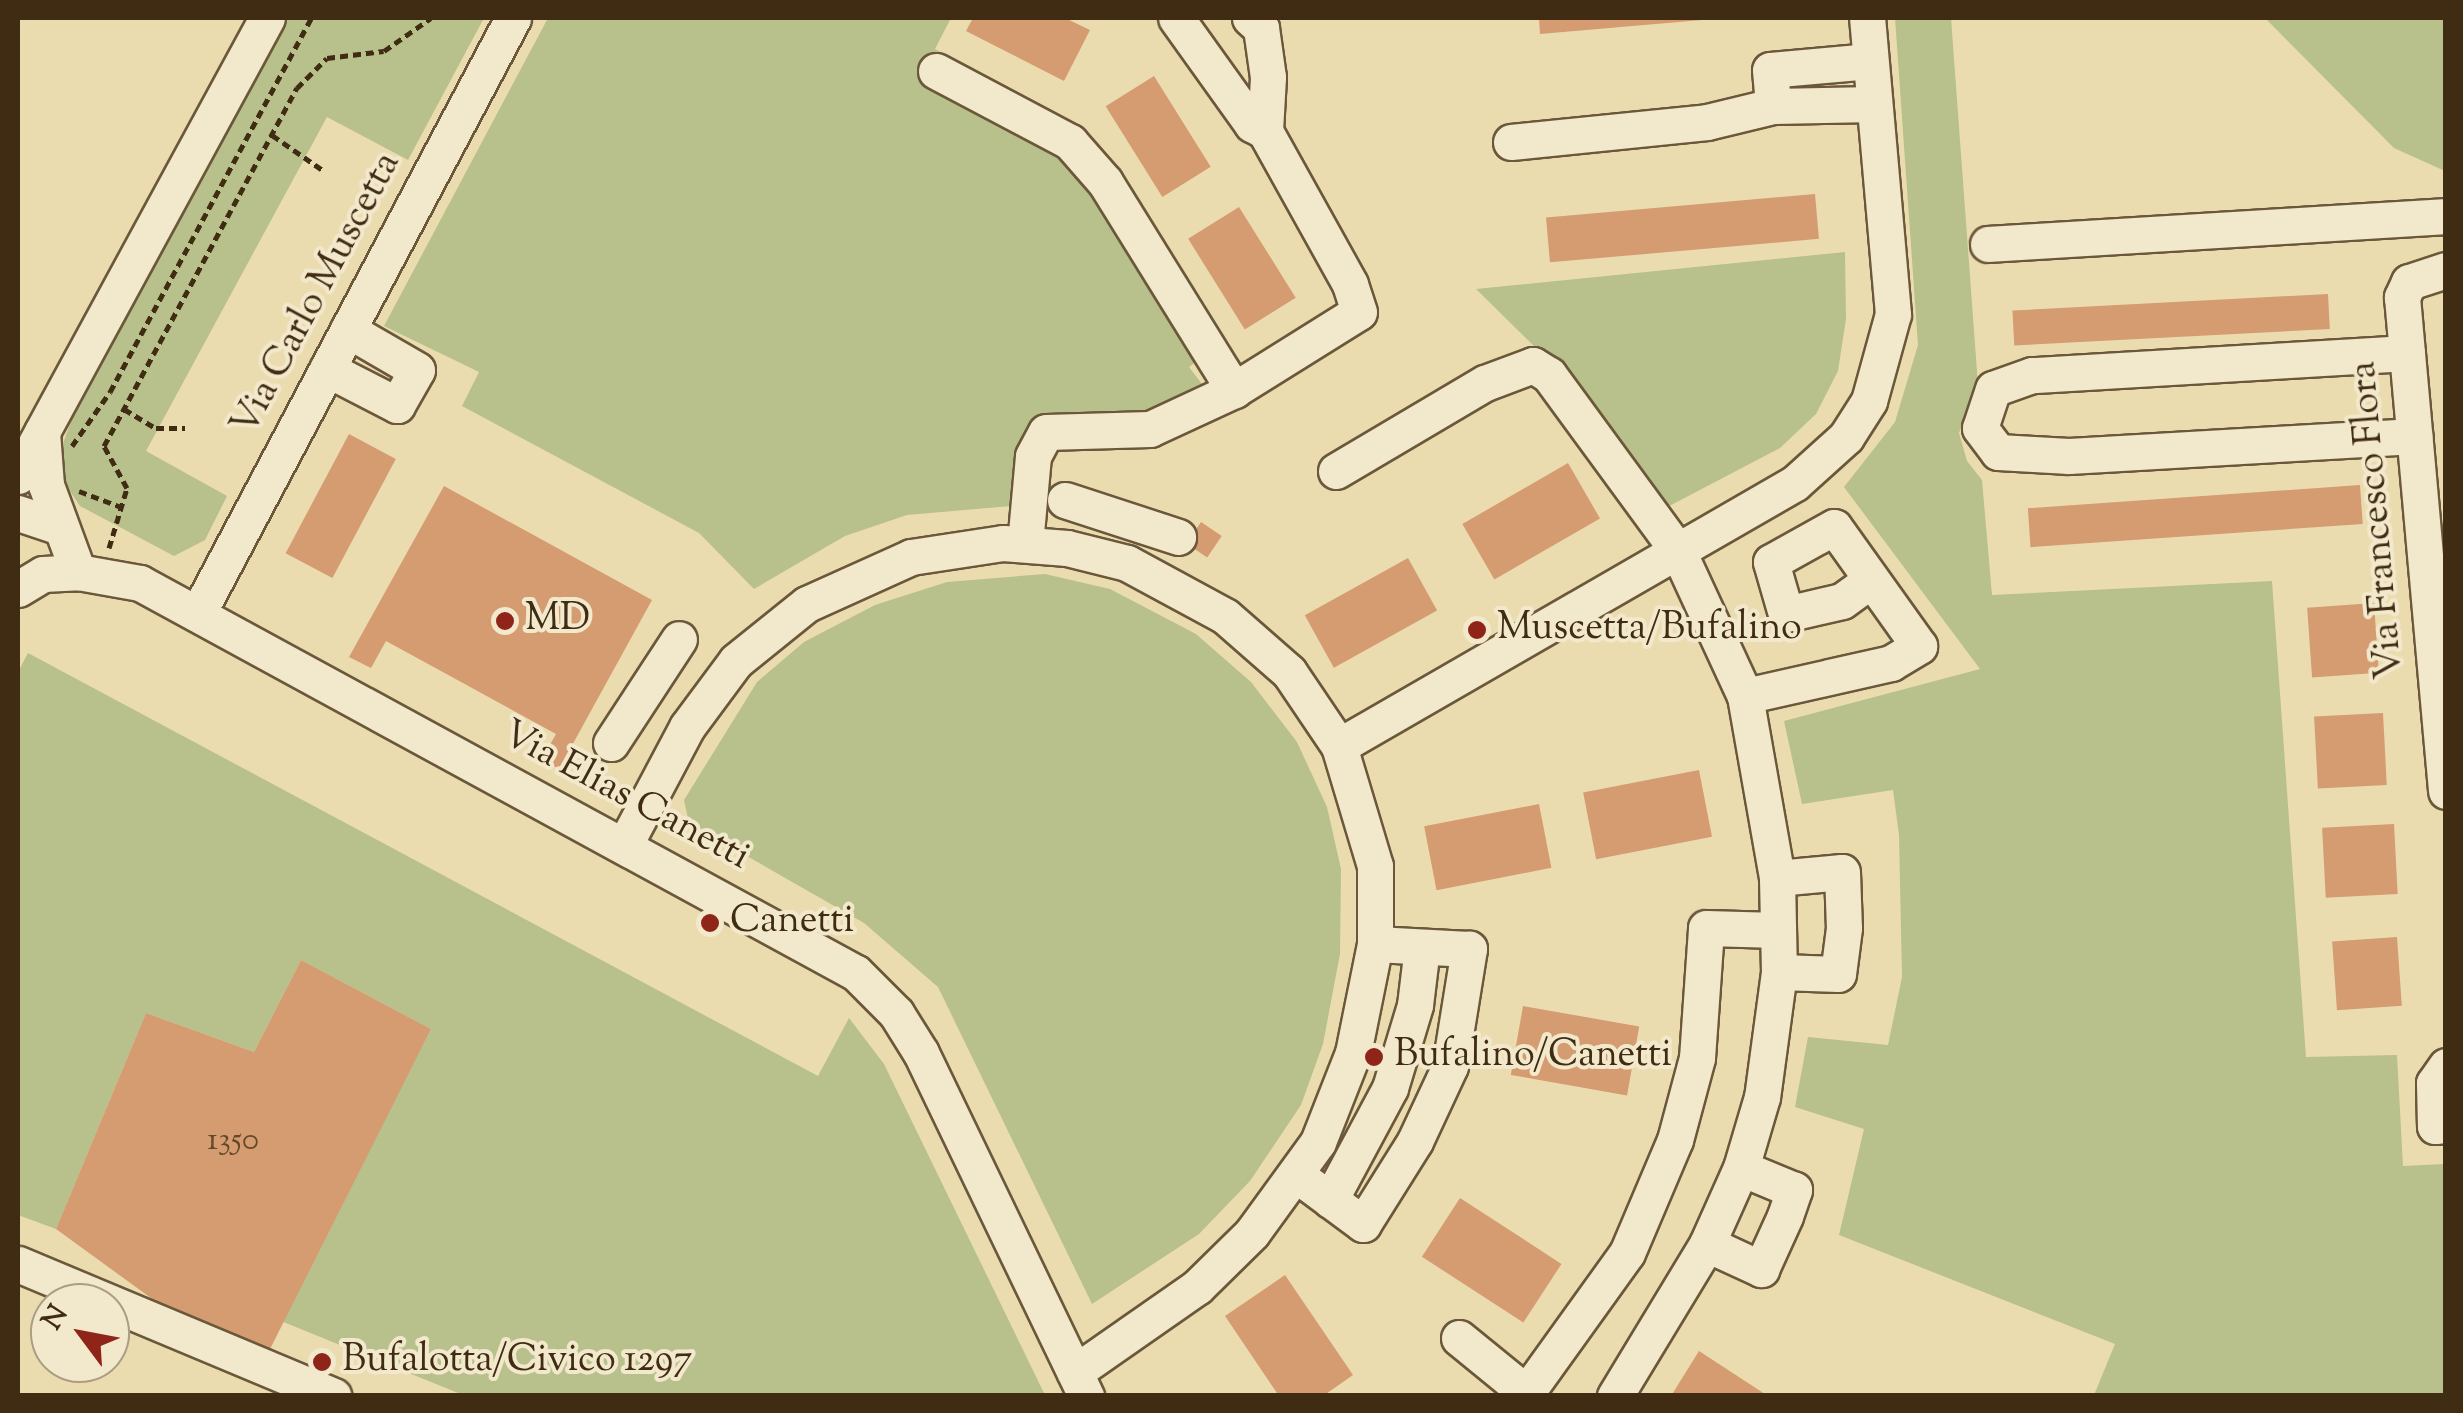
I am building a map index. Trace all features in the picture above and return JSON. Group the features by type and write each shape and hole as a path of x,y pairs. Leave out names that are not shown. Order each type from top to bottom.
{"street":[{"path":"18,476 266,18"},
{"name":"Via Carlo Muscetta","path":"198,612 513,18"},
{"path":"1176,18 1252,124 1265,131"},
{"path":"1026,544 1033,456 1046,432 1150,430 1234,390 1359,312 1350,284 1265,131 1268,77 1261,28 1250,18"},
{"path":"1339,746 1784,489 1846,437 1882,364 1893,314 1867,18"},
{"path":"1773,106 1770,70 1870,61"},
{"path":"936,71 1070,142 1105,182 1234,390"},
{"path":"1511,142 1707,122 1773,106 1874,104"},
{"path":"1988,244 2446,216"},
{"name":"Via Francesco Flora","path":"2446,270 2409,282 2402,298 2446,791"},
{"path":"327,369 397,405 417,370 348,330"},
{"path":"2407,352 2032,376 1992,389 1980,428 1998,452 2069,456 2414,436"},
{"path":"1336,471 1485,383 1532,365 1549,375 1678,550 1746,696 1777,878 1778,972 1762,1096 1741,1168 1707,1244 1615,1396"},
{"path":"18,619 46,590 88,573 57,526 42,430"},
{"path":"1784,489 1812,540"},
{"path":"1087,552 1082,504 1178,537"},
{"path":"18,513 57,526"},
{"path":"1127,563 1141,522"},
{"path":"1746,696 1891,664 1919,646 1872,580 1834,528 1772,562 1786,614 1842,601 1872,580"},
{"path":"624,846 686,726 710,692 766,633 841,586 933,552 1026,544 1087,552 1127,563 1196,596 1248,634 1301,687 1339,746 1373,852 1375,944 1354,1054 1298,1176 1211,1276 1081,1384"},
{"name":"Via Elias Canetti","path":"18,588 43,574 88,573 130,579 198,612 843,965 896,1013 1081,1384"},
{"path":"611,742 671,648 710,692"},
{"path":"640,692 686,726"},
{"path":"1777,878 1842,872 1844,928 1838,974 1778,972"},
{"path":"1459,1338 1528,1394 1627,1252 1675,1140 1698,1058 1706,928 1778,930"},
{"path":"1298,1176 1362,1224 1415,1141 1450,1066 1469,948 1375,944"},
{"path":"1330,1200 1390,1088 1415,1004 1422,947"},
{"path":"2446,1066 2434,1082 2435,1126 2446,1124"},
{"path":"1707,1244 1761,1269 1785,1216 1794,1190 1741,1168"},
{"path":"18,1264 332,1396"}],"path":[{"path":"66,460 110,392 311,18"},
{"path":"88,573 124,508 127,488 104,446 297,88 326,58 384,51 432,18"},
{"path":"272,135 324,172"},
{"path":"124,409 156,428 185,428"},
{"path":"73,488 124,508"}],"green space":[{"path":"288,18 484,18 408,160 327,117 146,451 227,496 205,540 174,556 80,506 63,481 61,449 75,410"},
{"path":"548,18 951,18 935,49 1084,132 1214,348 1189,367 1212,397 1141,431 1039,416 1018,445 1011,506 907,515 845,536 754,589 699,533 462,406 479,372 384,326"},
{"path":"1895,18 1951,18 1978,385 1959,433 1967,461 1982,480 1992,595 2272,581 2306,1057 2397,1055 2403,1166 2445,1164 2445,1395 2094,1395 2115,1344 1839,1235 1864,1129 1795,1107 1808,1037 1888,1045 1902,977 1899,835 1893,790 1802,804 1784,721 1980,669 1844,487 1895,422 1918,345"},
{"path":"2265,18 2445,18 2445,171 2394,148"},
{"path":"1845,252 1846,319 1838,371 1816,414 1780,448 1654,514 1593,404 1476,289"},
{"path":"1045,574 1110,589 1196,634 1251,682 1297,742 1327,807 1341,869 1340,954 1323,1044 1301,1105 1250,1181 1199,1234 1092,1304 938,987 864,923 689,823 684,800 757,682 804,642 875,605 947,582"},
{"path":"28,653 818,1076 849,1018 884,1064 1045,1395 463,1395 281,1321 431,1029 301,960 254,1052 146,1013 56,1229 18,1215 18,672"}],"building":[{"path":"973,18 1065,18 1090,30 1064,81 966,31"},
{"path":"1539,18 1702,18 1702,20 1540,34"},
{"path":"1154,76 1211,167 1162,197 1106,106"},
{"path":"1815,194 1819,239 1550,262 1546,218"},
{"path":"1239,207 1296,298 1245,330 1188,239"},
{"path":"2328,294 2330,329 2014,345 2012,311"},
{"path":"349,434 396,459 332,578 286,553"},
{"path":"1568,463 1600,518 1494,579 1462,524"},
{"path":"2360,485 2363,524 2031,547 2028,508"},
{"name":"MD","path":"444,486 652,600 559,769 542,759 556,734 386,641 371,668 349,657"},
{"path":"1201,522 1222,536 1207,558 1186,544"},
{"path":"1408,558 1437,610 1334,668 1305,615"},
{"path":"2374,603 2379,673 2312,678 2307,608"},
{"path":"2383,713 2387,785 2318,789 2314,717"},
{"path":"1699,770 1712,837 1596,859 1583,793"},
{"path":"1539,804 1551,868 1437,890 1424,826"},
{"path":"2394,824 2398,894 2326,898 2322,828"},
{"path":"2397,937 2402,1006 2337,1010 2332,942"},
{"path":"301,960 431,1029 266,1357 184,1322 56,1229 146,1013 254,1052"},
{"path":"1523,1006 1639,1026 1627,1095 1511,1075"},
{"path":"1460,1198 1561,1264 1523,1323 1422,1257"},
{"path":"1285,1275 1353,1375 1323,1396 1279,1396 1225,1316"},
{"path":"1699,1351 1768,1396 1671,1396"}],"place":[{"name":"MD","path":"505,621"},
{"name":"Muscetta/Bufalino","path":"1477,630"},
{"name":"Canetti","path":"710,923"},
{"name":"Bufalino/Canetti","path":"1374,1057"},
{"name":"Bufalotta/Civico 1297","path":"322,1362"}]}
